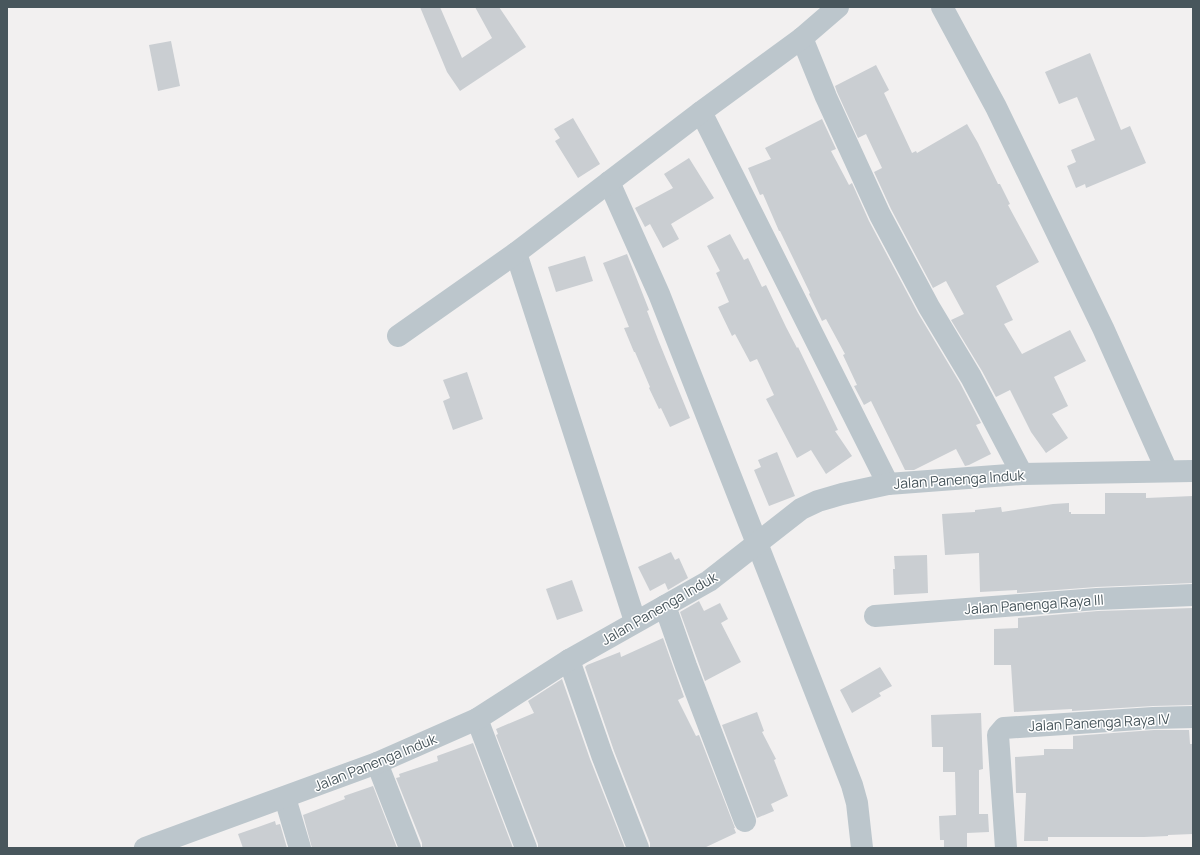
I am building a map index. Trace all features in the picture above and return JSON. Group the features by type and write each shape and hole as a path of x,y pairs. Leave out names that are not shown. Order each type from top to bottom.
{"street":[{"path":"398,336 516,253 701,112 802,38 838,7"},
{"path":"942,7 996,107 1103,328 1167,471"},
{"path":"802,38 826,97 880,215 929,307 971,378 1022,474"},
{"path":"701,112 888,484"},
{"path":"609,182 659,294 855,794 862,848"},
{"path":"516,253 635,621"},
{"name":"Jalan Panenga Induk","path":"144,848 180,842 285,798 377,763 477,719 569,660 635,621 709,581 809,505 842,494 888,484 1022,474 1193,471"},
{"name":"Jalan Panenga Raya III","path":"876,616 1097,599 1193,595"},
{"path":"665,606 686,666 745,820"},
{"path":"569,660 602,755 638,848"},
{"name":"Jalan Panenga Raya IV","path":"1006,848 998,735 1004,728 1153,718 1193,717"},
{"path":"477,719 526,848"},
{"path":"377,763 410,848"},
{"path":"285,798 300,848"}],"building":[{"path":"420,7 440,7 462,58 492,38 475,7 499,7 526,47 460,91 447,72"},
{"path":"171,41 180,86 158,91 149,45"},
{"path":"1090,53 1121,130 1130,126 1146,163 1086,188 1085,184 1076,188 1067,166 1076,162 1071,150 1095,140 1077,97 1059,104 1045,72"},
{"path":"876,65 889,90 884,93 912,153 916,151 917,153 967,124 998,184 1000,184 1010,204 1008,205 1039,262 996,286 1013,320 1004,324 1022,354 1070,330 1086,361 1054,377 1068,406 1052,414 1068,438 1046,453 1031,432 1010,390 996,397 951,320 964,314 946,281 933,288 891,209 874,172 882,168 866,134 858,138 837,92 835,86"},
{"path":"573,118 600,164 578,178 555,141 560,138 554,129"},
{"path":"822,119 836,149 831,151 849,185 852,183 869,221 918,313 960,383 981,423 976,425 991,454 969,465 965,466 956,449 914,470 905,470 871,401 864,405 854,386 857,385 843,355 845,354 826,319 822,321 763,194 760,195 748,168 771,159 765,148"},
{"path":"689,158 714,198 671,224 679,239 663,248 650,224 645,227 635,208 673,188 664,174"},
{"path":"730,234 744,260 748,258 762,287 766,285 838,430 835,431 852,456 826,474 811,450 797,458 766,399 774,395 757,359 750,362 735,334 732,336 718,307 729,302 716,273 720,271 707,246"},
{"path":"627,254 649,310 647,311 690,418 670,427 649,388 650,387 624,328 629,327 603,263"},
{"path":"585,256 593,281 556,292 548,267"},
{"path":"467,372 483,419 453,430 443,401 450,398 443,380"},
{"path":"777,452 795,496 769,506 754,470 761,467 758,460"},
{"path":"1105,493 1146,493 1146,498 1193,496 1193,583 1096,587 1017,593 1017,590 980,592 979,553 945,555 942,514 975,512 975,510 1001,507 1002,512 1069,503 1069,512 1071,512 1071,514 1105,514"},
{"path":"671,552 675,560 679,558 688,578 668,590 665,583 650,591 638,567"},
{"path":"927,555 928,593 894,595 894,556"},
{"path":"572,580 583,611 557,620 546,589"},
{"path":"699,601 704,611 720,603 728,619 721,623 741,662 705,681 680,612"},
{"path":"1193,608 1193,705 1072,711 1072,709 1014,712 1011,665 994,665 994,629 1018,628 1018,618 1098,611"},
{"path":"663,638 684,697 678,700 696,736 699,735 736,833 704,848 650,848 650,843 614,751 585,667 620,652 621,657"},
{"path":"880,667 892,686 879,693 881,696 852,713 840,690"},
{"path":"562,679 590,759 625,848 538,848 538,844 496,735 498,734 496,729 534,713 528,701"},
{"path":"757,712 764,731 762,732 776,759 774,760 788,796 771,804 774,811 757,818 722,725"},
{"path":"981,713 983,769 979,770 979,814 988,814 989,832 967,833 967,848 944,848 944,840 940,840 939,816 956,815 955,772 943,772 943,747 932,747 931,715"},
{"path":"1154,730 1189,730 1190,744 1192,744 1193,834 1144,837 1048,837 1048,841 1024,841 1026,793 1016,793 1015,757 1044,755 1044,749 1073,749 1073,736"},
{"path":"473,743 513,848 422,848 422,843 396,778 400,777 399,774 438,761 437,756"},
{"path":"373,786 397,848 312,848 303,815 345,799 344,796"},
{"path":"275,821 276,825 280,824 287,848 243,848 238,834"}]}
